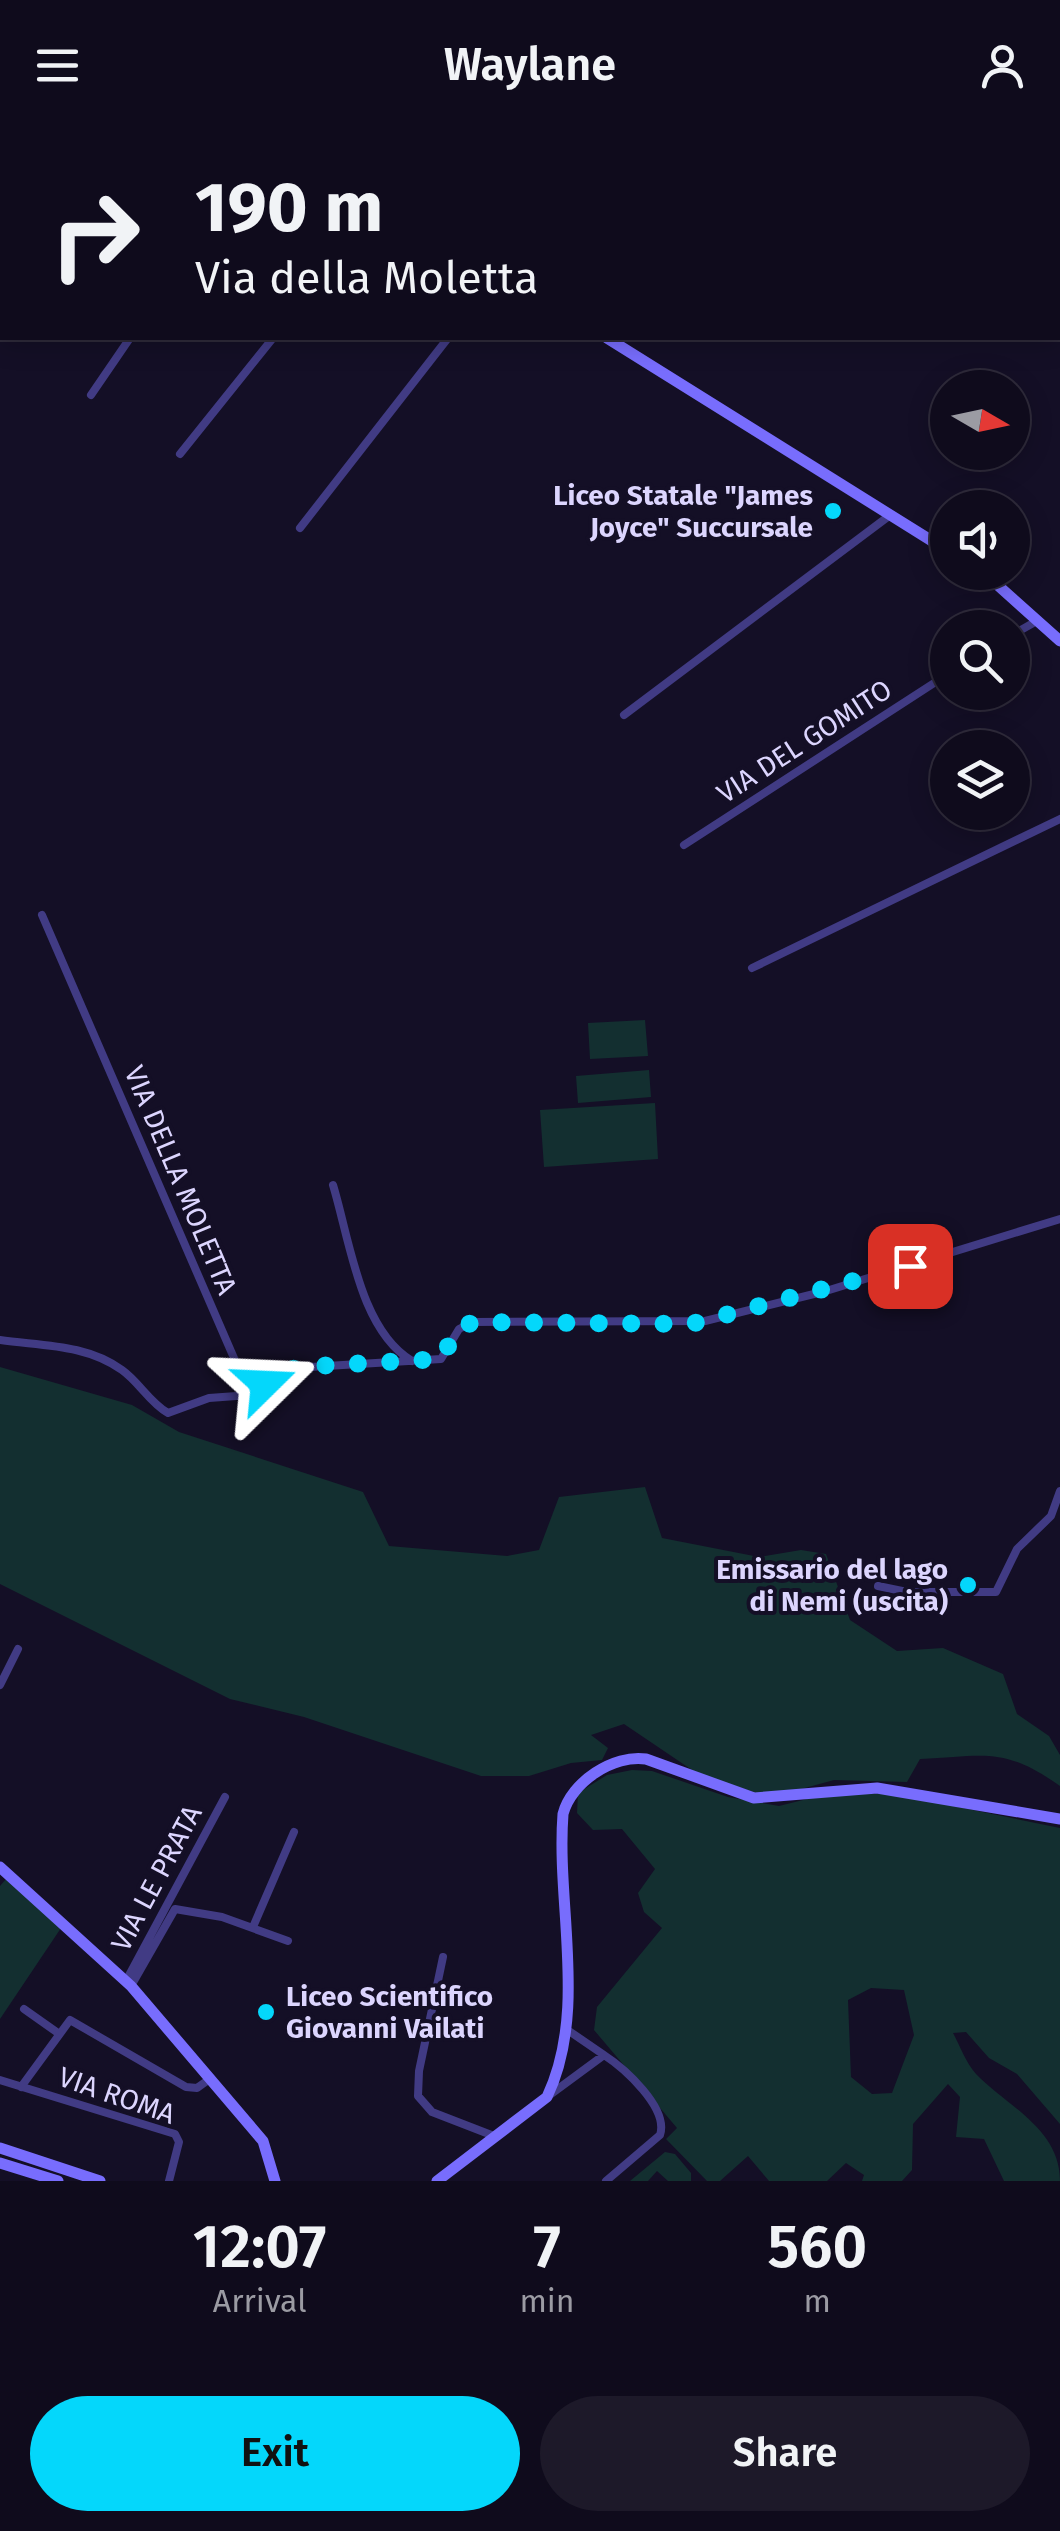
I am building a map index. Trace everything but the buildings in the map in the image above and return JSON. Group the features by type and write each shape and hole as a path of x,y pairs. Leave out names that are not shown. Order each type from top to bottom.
{"street":[{"path":"91,395 129,340"},
{"path":"180,454 272,340"},
{"path":"300,528 446,340"},
{"path":"610,340 930,540"},
{"path":"624,715 889,516"},
{"path":"1005,590 1034,622 1060,640"},
{"path":"1030,624 1034,622"},
{"name":"VIA DEL GOMITO","path":"684,845 930,686"},
{"path":"752,968 1060,819"},
{"name":"VIA DELLA MOLETTA","path":"42,915 250,1395"},
{"path":"333,1186 376,1326 390,1347 412,1361"},
{"path":"0,1340 60,1346 97,1356 120,1369 170,1413 209,1398 250,1395 294,1368 443,1358 459,1329 473,1322 696,1323 826,1291 1060,1218"},
{"path":"878,1586 907,1592 996,1592 1015,1552 1051,1516 1060,1491"},
{"path":"0,1685 18,1649"},
{"path":"547,2097 560,2064 565,2028 565,1806 579,1786 620,1761 646,1759 754,1798 864,1787 930,1794 1060,1819"},
{"name":"VIA LE PRATA","path":"128,1984 225,1797"},
{"path":"253,1927 294,1832"},
{"path":"0,1867 128,1984 211,2078 265,2144 276,2181"},
{"name":"VIA LE PRATA","path":"128,1984 173,1909 253,1927 288,1941"},
{"path":"443,1957 419,2071 418,2096 432,2112 494,2136"},
{"path":"24,2009 58,2033"},
{"path":"22,2087 58,2033 72,2020 186,2087 197,2088 211,2078"},
{"path":"565,2028 626,2073 663,2123 660,2134 606,2181"},
{"path":"437,2181 604,2055"},
{"name":"VIA ROMA","path":"0,2080 174,2134 179,2142 169,2181"},
{"path":"0,2148 100,2181"},
{"path":"0,2162 52,2180"}],"green space":[{"path":"645,1020 648,1056 590,1059 588,1023"},
{"path":"649,1070 651,1097 578,1103 576,1076"},
{"path":"655,1103 658,1159 544,1167 540,1110"},
{"path":"0,1367 132,1405 179,1432 363,1492 389,1546 507,1556 539,1550 559,1497 645,1487 662,1538 759,1557 801,1550 826,1554 850,1620 897,1651 943,1648 1003,1674 1017,1714 1049,1736 1060,1755 1060,1786 1023,1764 978,1756 920,1759 907,1782 834,1780 783,1794 757,1793 698,1774 624,1724 591,1735 608,1748 602,1760 571,1763 529,1776 481,1776 304,1717 230,1699 0,1584"},
{"path":"652,1771 728,1797 779,1806 831,1793 895,1794 1060,1828 1060,2124 1017,2074 989,2058 966,2032 953,2033 976,2074 1042,2133 1058,2163 1060,2181 1004,2181 984,2139 956,2137 960,2097 948,2084 913,2124 912,2170 902,2181 862,2181 864,2175 846,2163 827,2181 769,2181 748,2156 720,2181 707,2181 666,2139 677,2128 594,2030 597,2007 662,1928 644,1912 638,1893 655,1869 622,1829 593,1830 577,1813 578,1793 607,1775","holes":["871,1988 904,1990 914,2035 892,2093 872,2094 851,2077 848,2000"]},
{"path":"6,1879 61,1928 0,2019 0,1886"},
{"path":"665,2152 675,2154 691,2173 691,2181 668,2181 657,2171 648,2181 630,2181"}],"place":[{"name":"Liceo Statale \"James Joyce\" Succursale","path":"833,511"},
{"name":"Emissario del lago di Nemi (uscita)","path":"968,1585"},
{"name":"Liceo Scientifico Giovanni Vailati","path":"266,2012"}],"route":[{"path":"265,1384 280,1372 297,1367 440,1359 446,1356 459,1329 473,1322 691,1324 802,1298 910,1266"}]}
